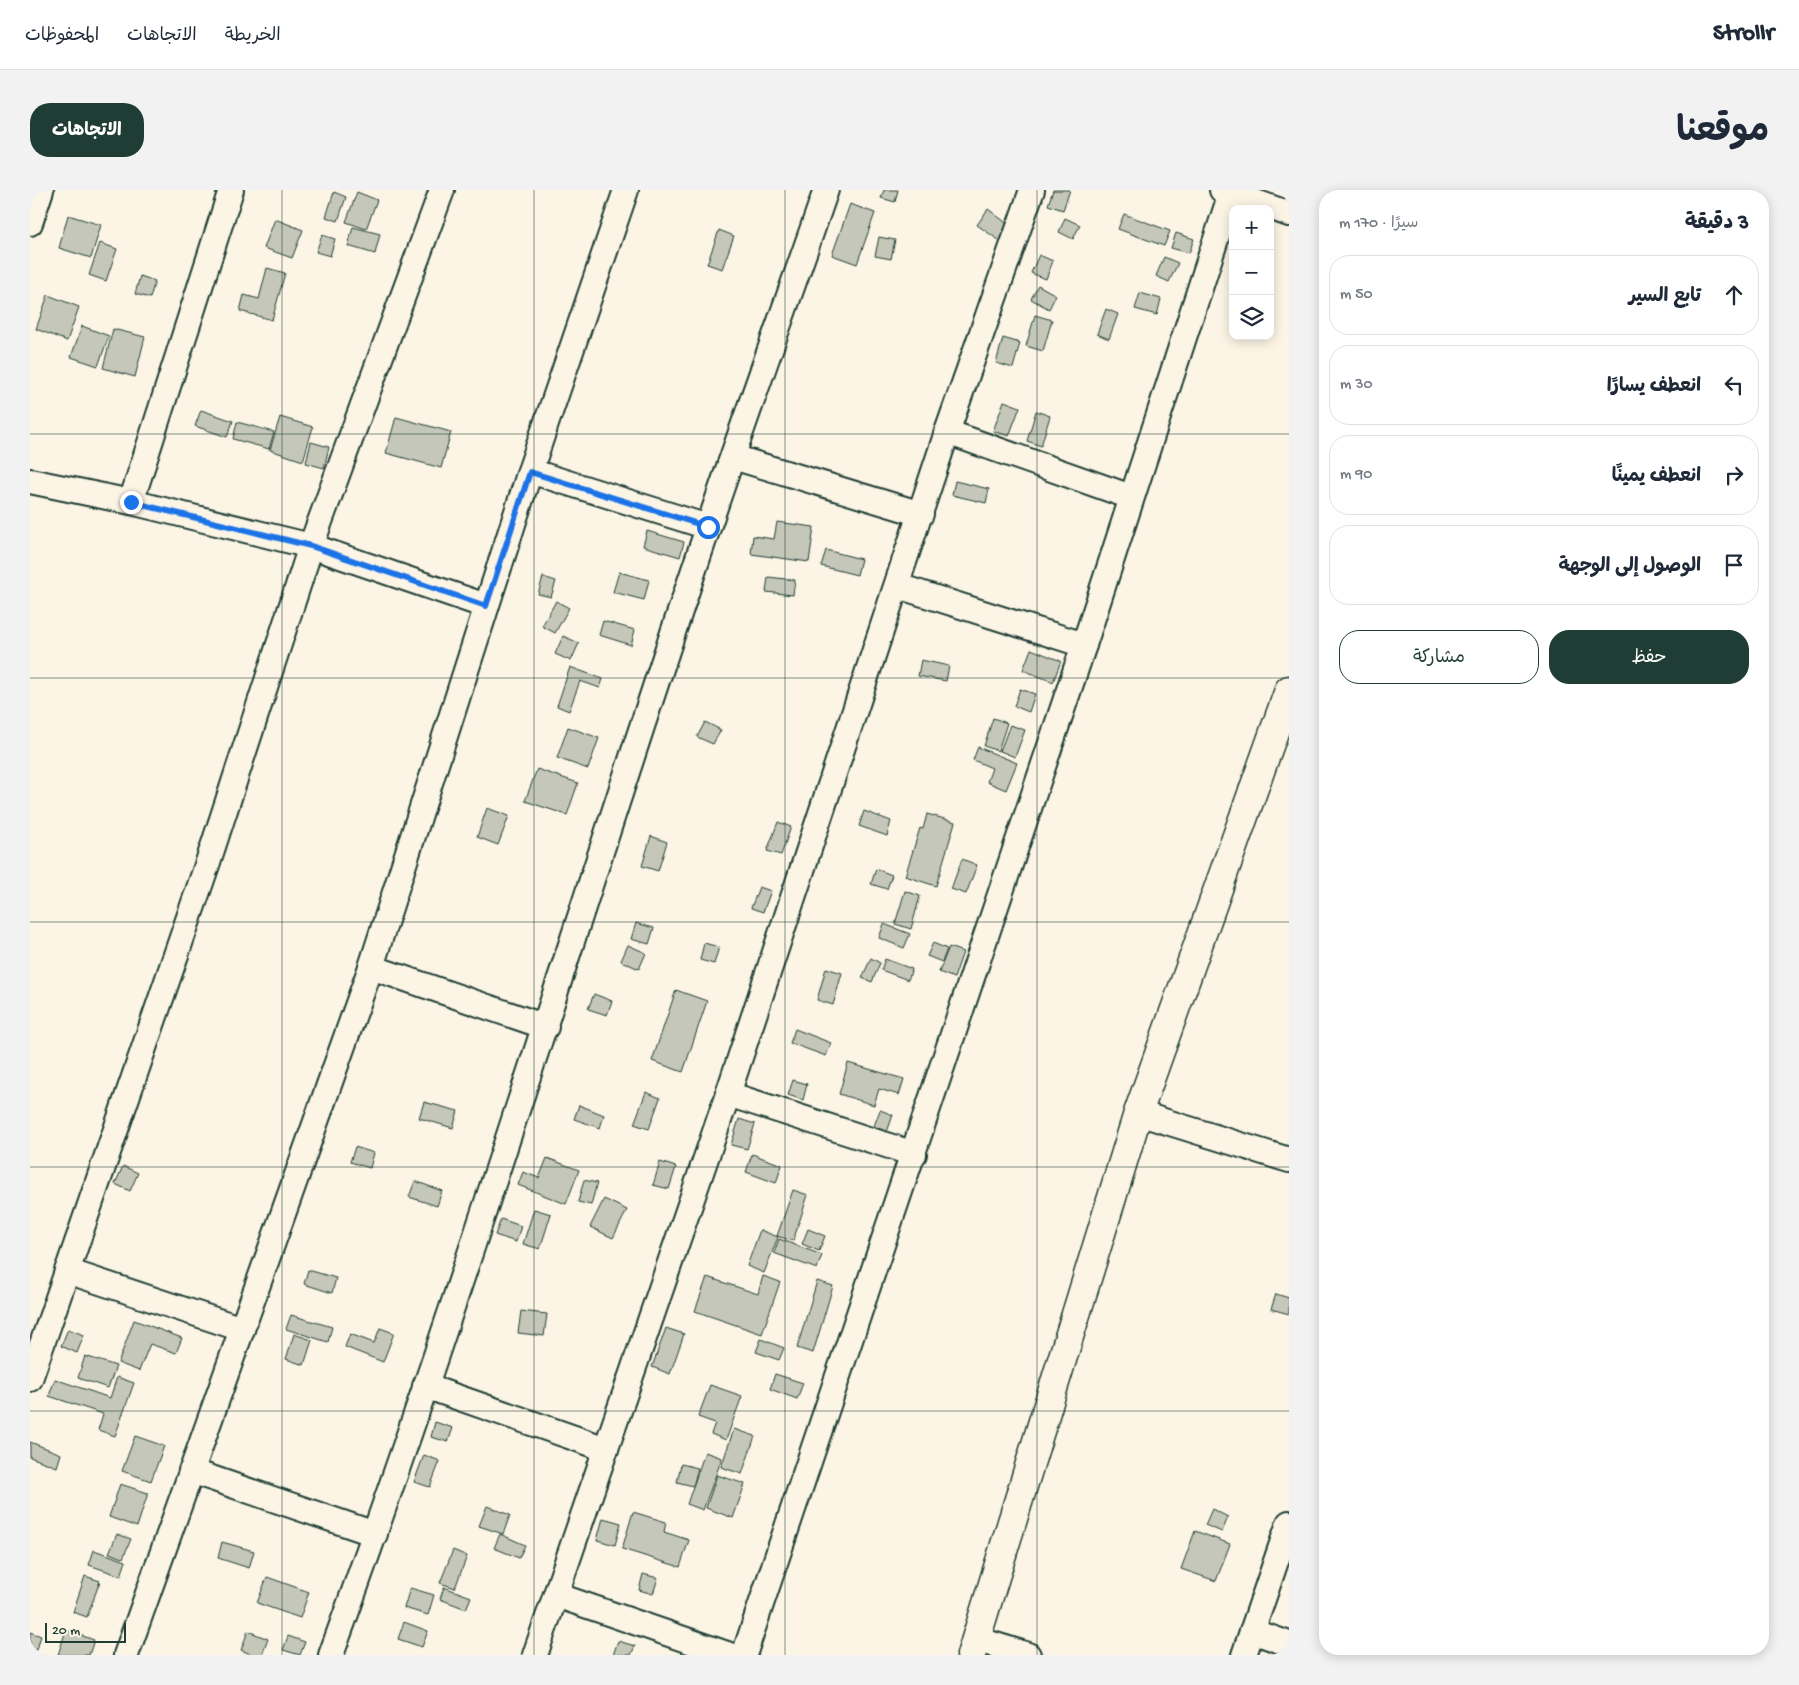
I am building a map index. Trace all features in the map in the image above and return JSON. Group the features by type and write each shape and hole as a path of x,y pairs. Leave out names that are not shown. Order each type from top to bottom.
{"street":[{"path":"30,223 41,190"},
{"path":"131,502 231,190"},
{"path":"30,1379 208,862 311,546 442,190"},
{"path":"126,1655 370,967 530,472 626,190"},
{"path":"331,1655 375,1534 546,1027 708,527 826,190"},
{"path":"535,1655 728,1094 898,586 947,432 1032,190"},
{"path":"744,1655 1084,646 1226,192 1289,214"},
{"path":"947,432 1131,498"},
{"path":"733,457 921,514"},
{"path":"530,472 708,527"},
{"path":"30,481 131,502 311,546 486,606"},
{"path":"898,586 1084,646"},
{"path":"1028,1655 974,1647 1138,1113 1281,740 1289,690"},
{"path":"370,967 546,1027"},
{"path":"728,1094 914,1154"},
{"path":"1138,1113 1289,1160"},
{"path":"67,1271 242,1330"},
{"path":"425,1386 606,1449"},
{"path":"191,1471 375,1534"},
{"path":"1244,1655 1289,1523"},
{"path":"556,1595 730,1655"},
{"path":"1252,1631 1289,1644"}],"building":[{"path":"884,190 898,190 895,202 881,198"},
{"path":"1053,190 1070,190 1063,210 1048,205"},
{"path":"334,192 346,197 338,221 326,217"},
{"path":"357,192 377,200 366,229 346,222"},
{"path":"850,204 875,213 857,264 832,255"},
{"path":"988,209 1013,228 1003,243 977,225"},
{"path":"1124,214 1170,231 1164,246 1118,229"},
{"path":"68,215 101,225 91,258 59,248"},
{"path":"1065,218 1080,225 1073,239 1059,232"},
{"path":"275,219 303,230 292,258 264,248"},
{"path":"353,227 380,234 375,254 348,246"},
{"path":"719,230 734,236 722,269 707,264"},
{"path":"1176,233 1194,239 1189,253 1171,248"},
{"path":"322,235 335,239 330,256 316,252"},
{"path":"879,237 895,240 891,259 875,256"},
{"path":"100,243 117,249 106,281 89,275"},
{"path":"1039,255 1053,261 1046,279 1031,273"},
{"path":"1164,257 1178,263 1169,282 1156,276"},
{"path":"267,268 285,273 272,320 240,311 244,295 259,299"},
{"path":"140,276 155,281 150,298 135,294"},
{"path":"1038,285 1056,295 1049,309 1031,299"},
{"path":"1140,293 1161,299 1157,315 1135,309"},
{"path":"48,295 79,307 67,341 36,329"},
{"path":"1106,309 1118,314 1109,339 1097,334"},
{"path":"1035,315 1052,320 1043,351 1026,346"},
{"path":"82,326 109,336 98,366 71,357"},
{"path":"113,329 145,337 135,377 103,368"},
{"path":"1003,338 1020,343 1013,368 996,363"},
{"path":"1004,401 1020,407 1009,436 993,431"},
{"path":"201,410 233,421 227,437 195,426"},
{"path":"1036,411 1050,416 1041,446 1027,441"},
{"path":"280,417 313,427 303,461 270,450"},
{"path":"396,417 451,432 441,468 386,453"},
{"path":"237,422 274,432 269,449 233,439"},
{"path":"311,442 329,447 324,468 306,463"},
{"path":"955,481 989,489 986,503 952,495"},
{"path":"777,522 814,527 809,562 751,554 753,536 774,539"},
{"path":"647,531 684,542 680,557 643,546"},
{"path":"826,550 861,559 857,575 821,566"},
{"path":"619,572 649,580 644,600 613,592"},
{"path":"543,577 556,581 551,597 538,594"},
{"path":"768,577 795,580 793,595 766,592"},
{"path":"556,601 569,608 555,633 542,626"},
{"path":"603,621 635,630 631,645 599,635"},
{"path":"563,636 579,643 571,661 555,654"},
{"path":"1031,649 1061,661 1053,682 1023,670"},
{"path":"921,660 949,666 946,681 918,676"},
{"path":"570,667 603,679 600,688 580,681 569,711 557,706"},
{"path":"1020,689 1035,694 1029,712 1014,706"},
{"path":"993,718 1007,723 998,751 984,746"},
{"path":"705,722 721,730 713,744 697,737"},
{"path":"1010,725 1025,730 1015,757 1000,751"},
{"path":"568,727 599,738 588,769 557,758"},
{"path":"978,747 1017,763 1006,790 987,782 992,768 973,760"},
{"path":"537,769 578,783 567,815 525,801"},
{"path":"487,808 509,816 498,845 477,837"},
{"path":"864,811 891,821 887,836 859,826"},
{"path":"927,814 955,822 936,886 905,876 920,828 923,829"},
{"path":"778,822 791,827 781,855 767,851"},
{"path":"651,836 667,842 658,871 642,866"},
{"path":"962,859 977,865 966,894 951,889"},
{"path":"876,869 892,875 887,889 871,884"},
{"path":"759,887 771,891 763,912 751,908"},
{"path":"905,891 920,896 911,929 895,924"},
{"path":"636,923 654,928 649,944 631,939"},
{"path":"884,924 910,934 904,948 879,938"},
{"path":"704,943 719,947 714,964 700,960"},
{"path":"933,943 947,949 942,962 927,956"},
{"path":"628,945 646,953 639,969 621,961"},
{"path":"949,947 963,952 954,978 939,972"},
{"path":"871,958 880,963 872,982 862,978"},
{"path":"885,959 912,969 908,980 881,970"},
{"path":"826,968 842,973 833,1005 817,1000"},
{"path":"676,990 707,1001 683,1072 652,1061"},
{"path":"594,994 612,1001 607,1015 588,1009"},
{"path":"795,1029 831,1043 826,1056 790,1043"},
{"path":"848,1063 904,1079 899,1095 879,1089 874,1105 839,1094"},
{"path":"793,1080 807,1084 803,1100 788,1095"},
{"path":"646,1092 660,1098 649,1129 634,1124"},
{"path":"424,1102 458,1111 453,1128 419,1118"},
{"path":"579,1105 604,1115 600,1128 574,1119"},
{"path":"880,1110 893,1115 887,1132 874,1126"},
{"path":"739,1119 755,1124 747,1149 731,1145"},
{"path":"355,1147 374,1153 370,1168 350,1162"},
{"path":"752,1154 782,1165 776,1183 746,1172"},
{"path":"547,1158 579,1170 566,1204 518,1185 523,1172 539,1178"},
{"path":"660,1162 676,1167 669,1189 653,1185"},
{"path":"123,1166 138,1173 130,1191 115,1184"},
{"path":"584,1180 597,1183 591,1205 578,1202"},
{"path":"415,1181 442,1191 437,1206 409,1197"},
{"path":"793,1190 808,1195 793,1241 777,1236"},
{"path":"604,1199 627,1210 613,1238 590,1227"},
{"path":"534,1209 551,1214 540,1249 523,1244"},
{"path":"501,1219 521,1226 516,1242 495,1235"},
{"path":"808,1229 825,1236 819,1251 802,1244"},
{"path":"760,1230 778,1237 764,1273 747,1266"},
{"path":"779,1239 822,1255 817,1269 774,1253"},
{"path":"308,1270 336,1278 332,1293 304,1284"},
{"path":"763,1276 780,1282 762,1334 695,1311 707,1277 758,1294"},
{"path":"817,1281 833,1286 813,1353 797,1348"},
{"path":"1276,1294 1289,1298 1289,1314 1271,1309"},
{"path":"521,1311 547,1314 544,1336 518,1333"},
{"path":"291,1315 332,1327 328,1342 286,1329"},
{"path":"134,1320 182,1338 176,1353 150,1344 139,1371 118,1363"},
{"path":"380,1328 394,1333 383,1362 345,1347 350,1334 374,1343"},
{"path":"666,1328 684,1334 670,1374 652,1367"},
{"path":"68,1329 84,1335 77,1353 61,1346"},
{"path":"294,1334 312,1340 304,1365 286,1359"},
{"path":"761,1339 784,1348 779,1360 756,1352"},
{"path":"85,1356 116,1366 108,1388 78,1378"},
{"path":"775,1374 803,1383 797,1399 770,1389"},
{"path":"117,1377 134,1383 115,1436 98,1430 103,1414 49,1396 55,1379 110,1398"},
{"path":"710,1385 742,1396 726,1440 711,1434 715,1423 698,1417"},
{"path":"435,1422 453,1428 448,1442 431,1437"},
{"path":"734,1429 755,1436 742,1474 721,1467"},
{"path":"135,1436 164,1446 151,1481 122,1471"},
{"path":"30,1442 61,1454 57,1467 30,1457"},
{"path":"705,1452 722,1458 703,1510 687,1504"},
{"path":"424,1455 440,1461 430,1487 414,1482"},
{"path":"681,1464 698,1468 693,1486 677,1482"},
{"path":"717,1475 745,1484 733,1518 706,1508"},
{"path":"120,1484 148,1493 137,1527 109,1517"},
{"path":"487,1506 510,1515 503,1534 479,1526"},
{"path":"1212,1509 1228,1517 1222,1532 1205,1525"},
{"path":"633,1512 666,1522 664,1532 689,1540 680,1567 622,1549"},
{"path":"603,1518 621,1523 615,1545 597,1540"},
{"path":"1195,1531 1230,1544 1216,1581 1181,1569"},
{"path":"117,1534 131,1539 123,1558 109,1553"},
{"path":"500,1534 525,1545 519,1558 494,1548"},
{"path":"222,1542 254,1551 249,1568 218,1558"},
{"path":"94,1550 126,1561 121,1576 89,1565"},
{"path":"453,1550 467,1556 455,1588 440,1583"},
{"path":"643,1574 658,1578 653,1594 639,1590"},
{"path":"85,1576 100,1581 87,1617 73,1612"},
{"path":"267,1577 309,1592 300,1618 257,1603"},
{"path":"444,1587 471,1597 466,1609 440,1599"},
{"path":"410,1588 434,1595 428,1615 404,1608"},
{"path":"404,1622 428,1631 422,1647 398,1639"},
{"path":"66,1630 94,1640 89,1655 58,1655"},
{"path":"248,1631 268,1639 262,1655 253,1655 241,1650"},
{"path":"30,1632 41,1636 36,1652 30,1650"},
{"path":"288,1636 305,1642 300,1655 283,1650"},
{"path":"618,1641 635,1646 631,1655 613,1655"}],"route":[{"path":"131,502 311,546 486,606 530,472 708,527"}]}
